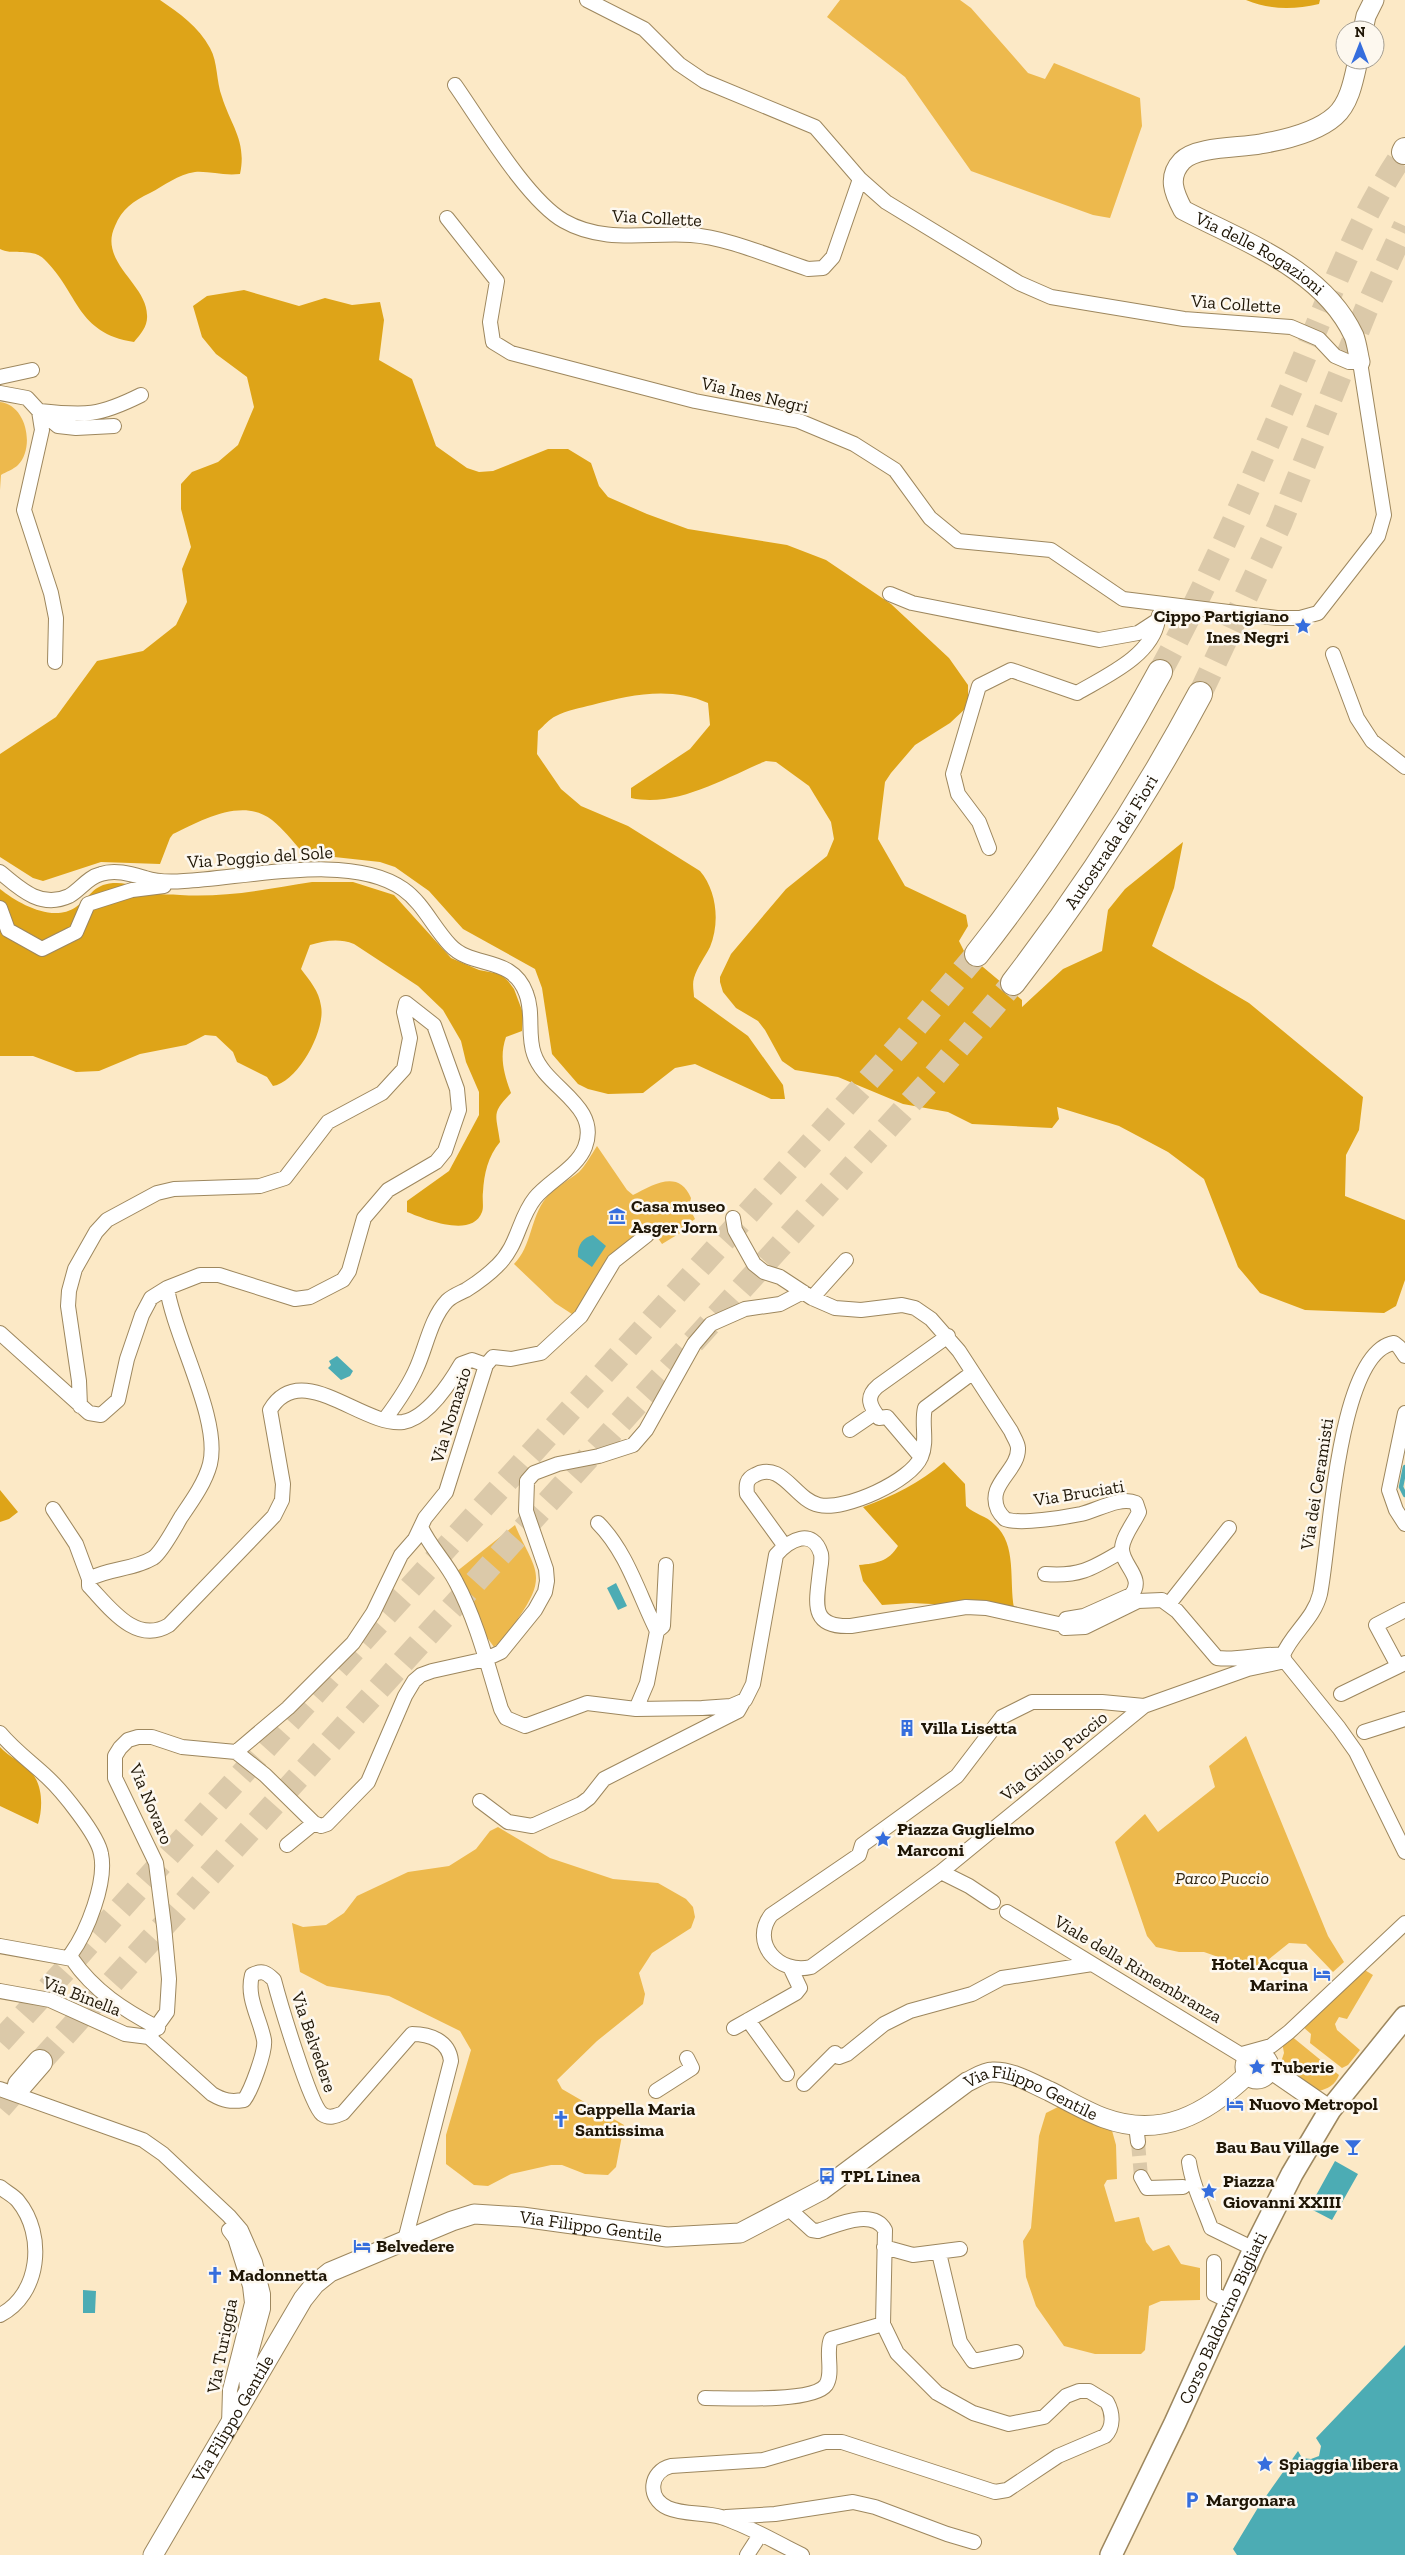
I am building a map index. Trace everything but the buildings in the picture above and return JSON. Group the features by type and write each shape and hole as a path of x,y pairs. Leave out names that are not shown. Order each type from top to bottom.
{"highway":[{"path":"977,954 1016,904 1068,828 1122,741 1160,672"},
{"name":"Autostrada dei Fiori","path":"1013,983 1068,909 1106,852 1166,755 1200,694"},
{"path":"10,2087 40,2062"}],"main road":[{"name":"Corso Baldovino Bigliati","path":"1111,2555 1231,2302 1254,2249 1292,2174 1330,2110 1405,2017"}],"street":[{"name":"Via Collette","path":"587,0 644,30 679,64 704,81 815,126 860,178 886,202 1019,283 1051,296 1184,320 1291,327 1319,339 1335,356 1349,362 1360,362"},
{"path":"1365,20 1374,0"},
{"name":"Via delle Rogazioni","path":"1356,70 1352,88 1336,116 1304,133 1261,144 1203,151 1183,160 1172,178 1174,193 1183,210 1289,264 1322,292 1338,311 1354,337 1360,362"},
{"name":"Via Collette","path":"455,85 530,190 564,221 594,233 626,237 692,235 808,269 823,268 833,257 860,178"},
{"name":"Via Ines Negri","path":"446,218 497,280 490,322 493,342 511,353 695,401 799,421 854,444 894,470 930,518 958,542 1051,550 1123,599 1276,618 1300,618 1318,613 1378,536 1384,515 1360,362"},
{"path":"0,377 32,370"},
{"path":"0,393 27,398 39,411 58,426 76,428 114,426"},
{"path":"39,411 68,414 96,413 111,410 141,395"},
{"path":"39,411 42,430 24,510 51,593 56,618 55,662"},
{"path":"890,594 912,603 1099,640 1138,633 1158,620"},
{"path":"990,848 979,822 958,794 953,774 979,686 1011,670 1077,694 1144,649 1156,632 1161,604"},
{"path":"1333,654 1357,718 1372,741 1405,767"},
{"name":"Via Poggio del Sole","path":"0,872 28,896 51,900 69,896 100,874 120,872 134,874 146,879 183,882 319,869 340,870 388,880 406,890 417,901 451,946 465,956 506,968 519,980 530,1005 534,1054 551,1081 578,1105 585,1116 588,1131 585,1148 574,1162 533,1200 509,1255 476,1283 448,1300 439,1313 417,1368 405,1391 385,1419"},
{"path":"0,908 8,930 42,949 76,932 88,904 132,890 183,882"},
{"path":"0,1333 80,1406 89,1413 102,1415 118,1400 127,1359 142,1315 151,1298 167,1288 200,1275 220,1275 295,1299 310,1297 343,1280 349,1271 364,1218 388,1190 436,1162 445,1152 460,1110 457,1089 434,1025 421,1012 406,1003 404,1012 410,1038 404,1069 382,1093 328,1122 285,1178 260,1186 174,1189 157,1193 107,1220 96,1232 75,1269 69,1291 68,1306 79,1381 80,1406"},
{"name":"Via Bruciati","path":"733,1218 735,1230 754,1264 764,1272 780,1277 808,1295 835,1308 861,1310 902,1305 915,1308 931,1318 948,1336 1011,1431 1018,1447 1016,1461 1002,1477 998,1488 995,1501 998,1511 1005,1519 1030,1520 1081,1514 1131,1501 1136,1503 1139,1512 1122,1545 1122,1551"},
{"path":"486,1365 493,1358 512,1359 541,1353 581,1316 614,1261 647,1236"},
{"path":"236,1752 265,1775 314,1823 321,1826 327,1824 368,1782 405,1696 414,1681 421,1675 432,1671 486,1659 501,1652 535,1610 545,1592 546,1569 526,1511 527,1481 534,1474 558,1464 599,1456 633,1445 646,1430 694,1344 711,1324 744,1309 780,1304 808,1295 846,1260"},
{"path":"89,1579 97,1574 142,1563 156,1556 196,1495 210,1465 213,1445 194,1376 169,1302 167,1288"},
{"path":"921,1457 887,1417 880,1418 875,1413 869,1400 871,1392 948,1336"},
{"name":"Via dei Ceramisti","path":"1284,1658 1286,1647 1306,1624 1320,1594 1340,1448 1347,1412 1372,1358 1388,1344 1394,1343 1405,1356"},
{"name":"Via Nomaxio","path":"236,1752 288,1708 353,1643 373,1614 401,1554 415,1539 421,1527 446,1492 486,1365 467,1361 461,1364 446,1390 419,1414 402,1422 385,1419"},
{"path":"784,1545 747,1494 746,1485 748,1479 756,1474 770,1471 779,1474 804,1499 819,1505 839,1506 852,1503 908,1474 921,1457 924,1449 922,1416 925,1408 972,1373"},
{"path":"53,1509 76,1544 89,1579 89,1586 108,1607 136,1629 157,1632 169,1625 274,1516 282,1500 283,1484 270,1410 276,1399 299,1390 316,1393 385,1419"},
{"path":"850,1430 875,1413"},
{"path":"1405,1413 1389,1490 1396,1510 1405,1524"},
{"path":"598,1523 607,1532 635,1581 657,1631 646,1683 636,1709"},
{"path":"421,1527 429,1545 456,1580 486,1659 501,1709 506,1718 516,1724 533,1724 587,1703 636,1709 730,1706 745,1700"},
{"path":"1169,1604 1229,1528"},
{"path":"480,1801 508,1822 523,1826 544,1822 589,1798 597,1785 604,1779 738,1711 753,1684 776,1554 784,1545 794,1539 804,1538 815,1544 822,1555 816,1606 819,1616 835,1627 966,1607 986,1608 1063,1625 1071,1629 1085,1627 1138,1601 1154,1599 1169,1604 1217,1658 1227,1659 1266,1654 1284,1658 1356,1752 1405,1852"},
{"path":"1045,1574 1068,1576 1093,1569 1122,1551 1135,1576 1136,1582 1131,1595 1094,1612 1066,1619 1063,1625"},
{"path":"657,1631 663,1626 666,1565"},
{"path":"1341,1694 1402,1664 1376,1625 1405,1610"},
{"path":"734,2028 786,2000 800,1988 791,1969 777,1961 768,1949 764,1931 766,1922 771,1915 860,1855 862,1845 958,1776 1002,1717 1032,1702 1102,1702 1144,1706 1284,1658"},
{"name":"Via Giulio Puccio","path":"791,1969 811,1967 941,1872 1144,1706"},
{"path":"1364,1732 1405,1719"},
{"path":"0,1733 11,1747 48,1777 74,1806 101,1852 102,1876 80,1941 71,1954 72,1959 102,1992 154,2033"},
{"name":"Via Novaro","path":"154,2033 167,2012 169,1979 156,1863 115,1778 115,1756 128,1740 138,1737 152,1737 182,1748 236,1752"},
{"path":"287,1845 314,1823"},
{"path":"941,1872 970,1886 993,1902"},
{"name":"Viale della Rimembranza","path":"1007,1912 1246,2063"},
{"path":"1330,2110 1269,2068 1267,2075 1261,2079 1254,2079 1246,2063 1289,2032 1405,1923"},
{"path":"0,1946 72,1959"},
{"path":"804,2084 835,2053 839,2057 848,2054 884,2024 910,2011 972,1994 1002,1978 1092,1964"},
{"name":"Via Belvedere","path":"154,2033 218,2097 233,2102 244,2100 250,2092 264,2042 251,2000 249,1984 252,1975 260,1971 267,1973 274,1980 304,2075 319,2112 326,2116 334,2117 343,2113 412,2034 426,2034 445,2045 450,2052 451,2061 405,2240"},
{"name":"Via Binella","path":"0,1991 50,2000 125,2034 154,2033"},
{"path":"748,2020 787,2074"},
{"path":"656,2091 692,2068 687,2058"},
{"name":"Via Filippo Gentile","path":"153,2555 303,2299 315,2284 330,2272 452,2221 474,2214 522,2217 667,2237 740,2233 790,2209 822,2190 967,2082 990,2072 1014,2075 1137,2134 1185,2119 1216,2102 1246,2063"},
{"name":"Via Turiggia","path":"10,2087 142,2140 163,2154 229,2216 240,2230 261,2282 263,2310 246,2371 247,2394"},
{"path":"1189,2162 1191,2179 1197,2185 1211,2228 1254,2249"},
{"path":"1141,2177 1147,2188 1183,2187"},
{"path":"0,2187 18,2201 30,2222 35,2252 35,2264 29,2288 18,2303 0,2315"},
{"name":"Via Turiggia","path":"205,2195 235,2238 252,2302 230,2390 229,2426"},
{"path":"790,2209 812,2230 818,2231 859,2220 878,2221 885,2230 883,2324 897,2353 937,2393 973,2413 1009,2424 1044,2417 1066,2396 1079,2390 1088,2391 1107,2402 1111,2409 1109,2432 1100,2440 1058,2456 1007,2490 995,2492 842,2442 825,2442 764,2460 662,2468 656,2475 652,2486 656,2496 668,2508 720,2517 776,2514 853,2502 875,2506 947,2534 974,2542"},
{"path":"884,2247 913,2255 960,2249"},
{"path":"939,2253 960,2342 973,2361 1016,2352"},
{"path":"1214,2262 1214,2294 1231,2302"},
{"path":"705,2398 776,2398 816,2392 826,2385 828,2378 828,2347 831,2339 883,2324"},
{"path":"720,2517 802,2555"},
{"path":"747,2555 760,2535"}],"green space":[{"path":"840,0 960,0 971,8 1028,73 1045,79 1054,63 1140,98 1142,126 1110,218 1093,215 971,171 905,77 827,17"},
{"path":"0,402 9,405 17,411 26,428 27,438 23,458 18,465 1,475 0,490"},
{"path":"597,1146 627,1190 633,1195 657,1183 673,1181 680,1184 686,1189 691,1198 689,1207 695,1219 688,1224 690,1227 662,1244 651,1228 628,1243 575,1316 555,1303 514,1264 524,1249 537,1214 546,1198 557,1187 579,1172"},
{"path":"515,1525 533,1562 536,1581 534,1591 528,1603 508,1634 494,1647 486,1636 456,1572"},
{"name":"Parco Puccio","path":"1246,1736 1328,1936 1344,1962 1333,1972 1306,1944 1289,1943 1263,1964 1247,1967 1204,1952 1179,1952 1156,1947 1147,1936 1115,1842 1145,1814 1158,1832 1215,1787 1209,1766"},
{"path":"498,1827 550,1858 613,1879 658,1883 686,1899 693,1907 695,1917 691,1928 652,1953 639,1973 645,1994 643,2004 597,2041 557,2080 562,2089 624,2125 616,2167 608,2175 585,2174 562,2165 551,2165 511,2174 488,2186 474,2185 446,2164 446,2135 471,2050 460,2031 389,1996 327,1986 300,1972 292,1923 303,1927 326,1925 344,1913 357,1896 408,1872 449,1866 476,1849 490,1831"},
{"path":"1363,1969 1373,1975 1347,2019 1339,2017 1335,2024 1337,2030 1360,2050 1348,2065 1342,2068 1310,2043 1311,2034 1302,2026"},
{"path":"1290,2035 1339,2075 1328,2088 1318,2091 1281,2062 1284,2053 1282,2042"},
{"path":"1062,2105 1111,2127 1116,2145 1117,2179 1107,2180 1104,2185 1115,2222 1139,2217 1146,2242 1153,2251 1169,2245 1181,2264 1200,2268 1200,2300 1161,2301 1149,2306 1145,2350 1141,2354 1095,2354 1064,2346 1036,2306 1026,2277 1023,2241 1031,2228 1039,2136 1046,2113"}],"shaded area":[{"path":"0,0 160,0 181,15 200,33 213,53 220,91 240,143 242,162 240,174 195,172 183,175 138,199 121,215 111,239 113,251 118,262 140,293 147,315 145,326 134,342 115,337 100,330 89,321 56,272 39,255 0,249"},
{"path":"1246,0 1320,0 1319,4 1282,8 1264,6"},
{"path":"244,290 299,306 325,298 352,305 380,302 384,320 379,360 412,379 436,446 467,468 479,472 493,471 548,449 568,449 591,463 599,486 608,497 688,529 787,545 826,560 891,604 949,658 968,685 968,703 966,708 950,723 915,745 885,782 878,839 905,886 966,915 968,926 959,941 964,951 1022,1000 1022,1007 1063,969 1102,951 1108,910 1125,889 1183,842 1174,888 1152,946 1249,1003 1363,1097 1359,1130 1346,1155 1345,1196 1405,1220 1405,1280 1396,1306 1384,1313 1305,1310 1260,1293 1238,1267 1204,1179 1168,1152 1119,1126 1057,1107 1059,1119 1052,1128 972,1124 948,1112 903,1104 838,1077 795,1070 782,1061 758,1021 736,1008 723,992 720,977 731,954 786,889 827,856 834,839 831,822 809,786 776,762 766,761 700,790 683,795 648,800 631,798 631,788 690,749 710,725 708,703 694,698 665,694 635,695 565,712 551,719 538,731 537,754 561,789 581,806 628,826 700,871 706,879 715,908 715,928 710,947 694,978 694,997 748,1036 783,1085 785,1099 771,1099 695,1064 675,1068 643,1093 608,1094 588,1089 578,1084 552,1054 542,988 535,969 463,929 429,891 395,867 380,862 302,852 288,835 272,820 261,813 236,811 222,813 173,834 160,864 101,862 43,881 33,878 0,857 0,754 56,717 97,661 143,651 176,625 187,602 182,569 191,547 181,509 181,484 192,472 218,462 238,445 254,407 247,377 216,354 202,337 193,306 207,296"},
{"path":"312,882 353,882 394,895 451,958 479,970 500,974 514,989 523,1013 522,1031 506,1037 504,1044 504,1072 511,1093 498,1110 496,1119 500,1142 492,1153 486,1172 482,1212 477,1220 469,1224 459,1226 448,1225 407,1212 407,1201 449,1171 479,1115 479,1092 466,1062 461,1041 443,1010 418,986 354,944 326,941 310,945 301,969 314,986 320,1001 321,1016 319,1028 315,1041 300,1065 292,1075 273,1086 267,1077 237,1062 233,1052 216,1036 205,1035 186,1045 140,1054 99,1071 76,1072 33,1056 0,1056 0,889 26,906 36,910 57,913 76,907 100,886 113,883 129,884 156,894 196,896 246,892"},
{"path":"944,1462 965,1484 966,1506 992,1522 1007,1542 1011,1564 1014,1608 911,1603 882,1605 863,1581 859,1565 886,1559 898,1546 863,1507 906,1488"},
{"path":"0,1490 18,1512 9,1519 0,1522"},
{"path":"0,1747 27,1768 38,1783 41,1811 38,1824 0,1806"}],"water":[{"path":"593,1235 606,1246 592,1267 578,1257 578,1253 579,1246 583,1240"},
{"path":"337,1356 353,1371 350,1376 341,1380 328,1368 331,1365 329,1361"},
{"path":"616,1583 627,1606 618,1610 607,1588"},
{"path":"1335,2161 1358,2174 1332,2220 1309,2208"},
{"path":"83,2290 96,2291 95,2313 83,2313"},
{"path":"1405,2345 1405,2555 1237,2555 1233,2549 1259,2506 1298,2451 1302,2458 1311,2459 1319,2456 1321,2446 1316,2438"}],"waterway":[{"path":"1405,1467 1401,1487 1405,1495"}],"tunnel":[{"path":"1160,672 1198,598 1233,522 1346,258 1373,204 1404,152"},
{"path":"1200,694 1280,524 1366,310 1405,226"},
{"path":"0,2042 901,1044 977,954"},
{"path":"40,2062 929,1082 1013,983"},
{"path":"0,2108 20,2085"},
{"path":"1138,2142 1141,2177"}],"place":[{"name":"Cippo Partigiano Ines Negri","path":"1303,626"},
{"name":"Casa museo Asger Jorn","path":"617,1216"},
{"name":"Villa Lisetta","path":"907,1728"},
{"name":"Piazza Guglielmo Marconi","path":"883,1839"},
{"name":"Hotel Acqua Marina","path":"1322,1974"},
{"name":"Tuberie","path":"1257,2067"},
{"name":"Nuovo Metropol","path":"1235,2104"},
{"name":"Cappella Maria Santissima","path":"561,2119"},
{"name":"Bau Bau Village","path":"1353,2147"},
{"name":"TPL Linea","path":"827,2176"},
{"name":"Piazza Giovanni XXIII","path":"1209,2191"},
{"name":"Belvedere","path":"362,2246"},
{"name":"Madonnetta","path":"215,2275"},
{"name":"Spiaggia libera","path":"1265,2464"},
{"name":"Margonara","path":"1192,2500"}]}
